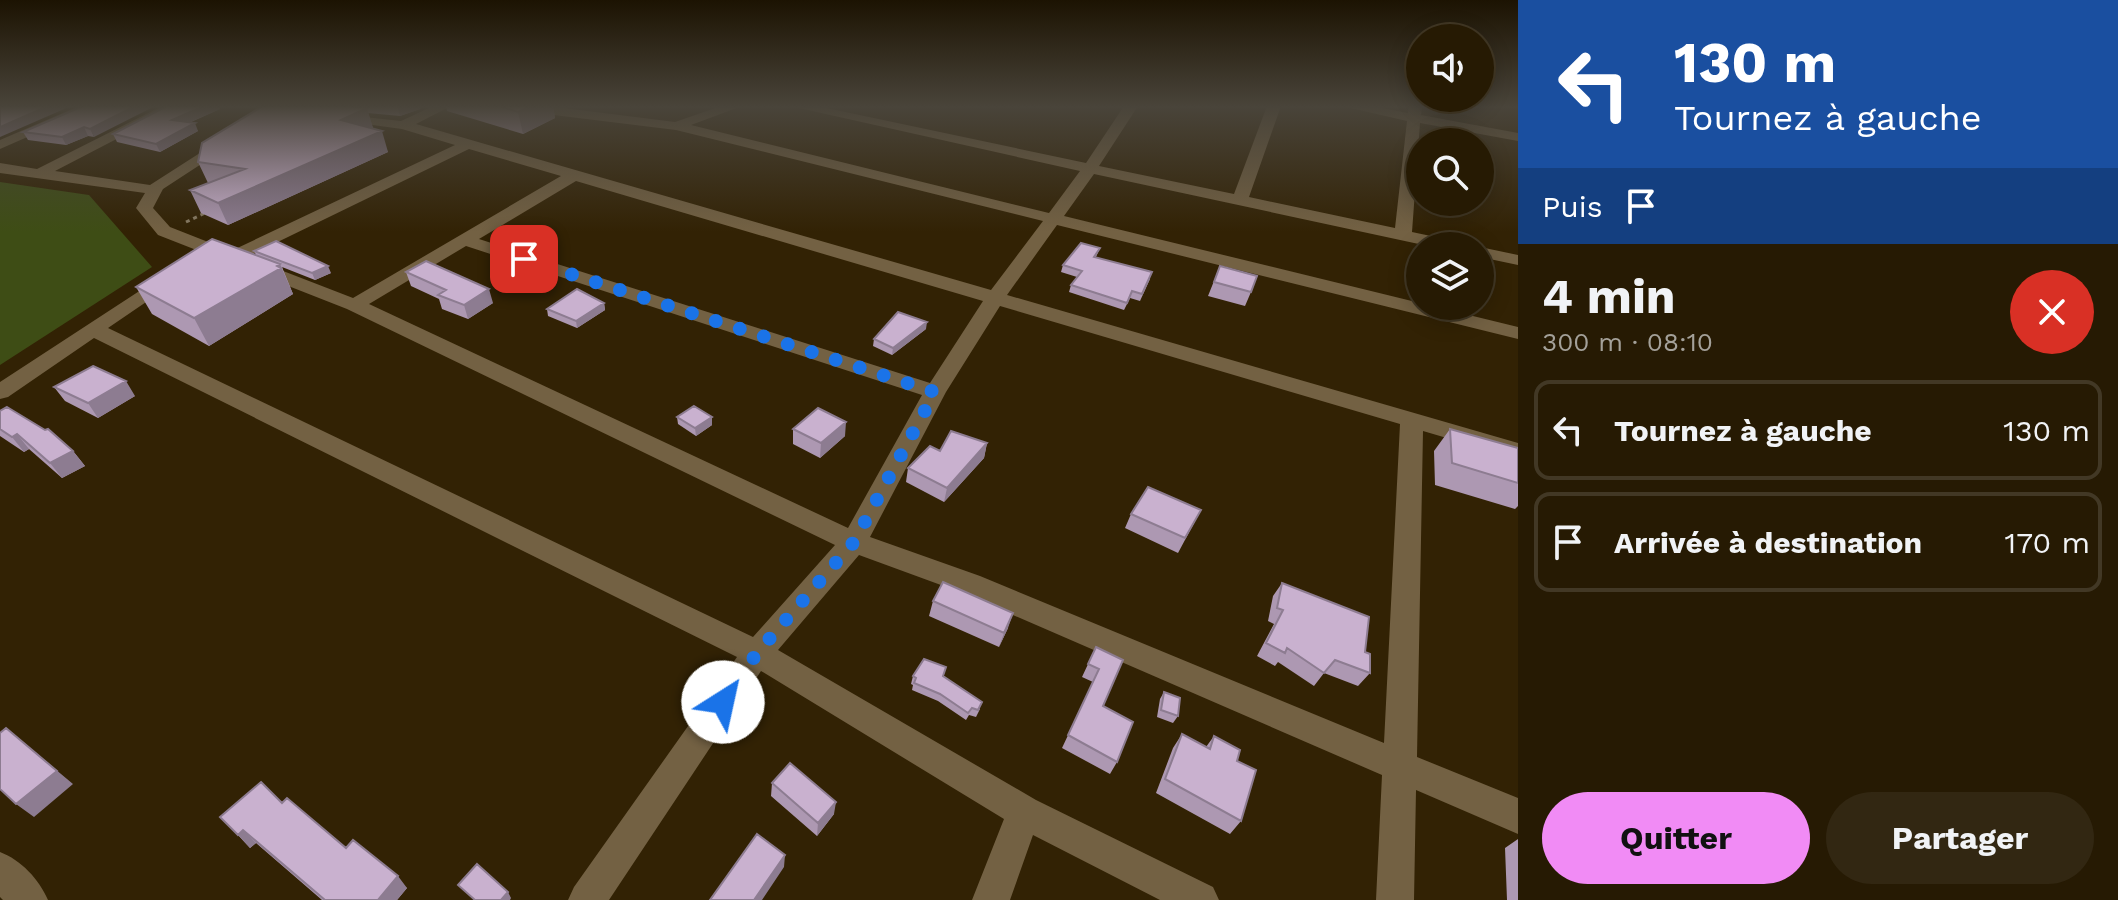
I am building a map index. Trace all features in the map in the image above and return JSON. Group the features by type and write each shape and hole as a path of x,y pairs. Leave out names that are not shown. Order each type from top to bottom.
{"street":[{"path":"40,173 90,148"},
{"path":"214,148 154,190 144,208 164,231 204,259 354,305 854,542 970,584 1518,816"},
{"path":"0,392 204,259 459,148"},
{"path":"482,148 1518,451"},
{"path":"765,148 1518,333"},
{"path":"999,148 1406,236"},
{"path":"587,900 757,653 854,542 935,392 995,298 1103,148"},
{"path":"1240,199 1259,148"},
{"path":"1403,235 1411,148"},
{"path":"0,168 154,190"},
{"path":"354,305 575,175"},
{"path":"465,240 935,392"},
{"path":"1494,255 1518,260"},
{"path":"93,329 757,653 1024,812 1200,900"},
{"path":"1395,900 1412,420"},
{"path":"991,900 1024,812"},
{"path":"0,870 29,900"}],"path":[{"path":"164,231 206,213"}],"green space":[{"path":"0,182 89,195 152,267 0,365"}],"building":[{"path":"201,148 343,148 218,203 190,190 245,169 198,162"},
{"path":"212,239 280,264 277,266 281,268 194,318 136,287"},
{"path":"276,241 328,266 312,273 254,251"},
{"path":"1081,243 1100,248 1094,257 1152,272 1142,294 1132,291 1127,303 1071,285 1082,271 1063,265"},
{"path":"426,261 489,289 464,305 438,295 446,290 406,272"},
{"path":"1220,266 1257,276 1251,292 1214,282"},
{"path":"577,289 604,303 576,321 547,309"},
{"path":"898,312 927,322 893,348 874,339"},
{"path":"93,366 126,381 88,403 54,387"},
{"path":"694,406 712,417 695,428 677,417"},
{"path":"7,407 48,429 73,451 50,463 17,434 12,437 0,429 0,411"},
{"path":"818,408 846,422 821,443 793,429"},
{"path":"1450,429 1518,448 1518,483 1452,463"},
{"path":"951,431 987,443 947,488 908,468 930,446 940,451"},
{"path":"1148,487 1201,510 1185,538 1131,514"},
{"path":"943,582 1013,613 1004,633 933,601"},
{"path":"1282,583 1369,617 1365,652 1370,654 1370,673 1335,660 1324,673 1287,648 1285,653 1266,643 1283,610 1277,608"},
{"path":"1096,647 1123,660 1103,706 1133,722 1117,762 1068,735 1099,669 1088,664"},
{"path":"924,659 946,667 943,676 982,702 978,710 972,708 968,713 940,694 914,683 916,678 913,676"},
{"path":"1164,692 1180,698 1178,716 1161,710"},
{"path":"6,728 57,771 16,804 0,789 0,733"},
{"path":"1182,734 1210,749 1214,736 1240,750 1237,761 1256,770 1241,821 1165,779"},
{"path":"790,763 836,802 818,823 772,783"},
{"path":"261,782 282,803 287,798 346,848 353,840 398,876 378,900 325,900 243,830 238,835 220,817"},
{"path":"757,834 785,855 754,900 710,900"},
{"path":"477,864 508,892 501,900 475,900 458,885"}],"route":[{"path":"524,259 935,392 854,542 757,653 723,702"}]}
